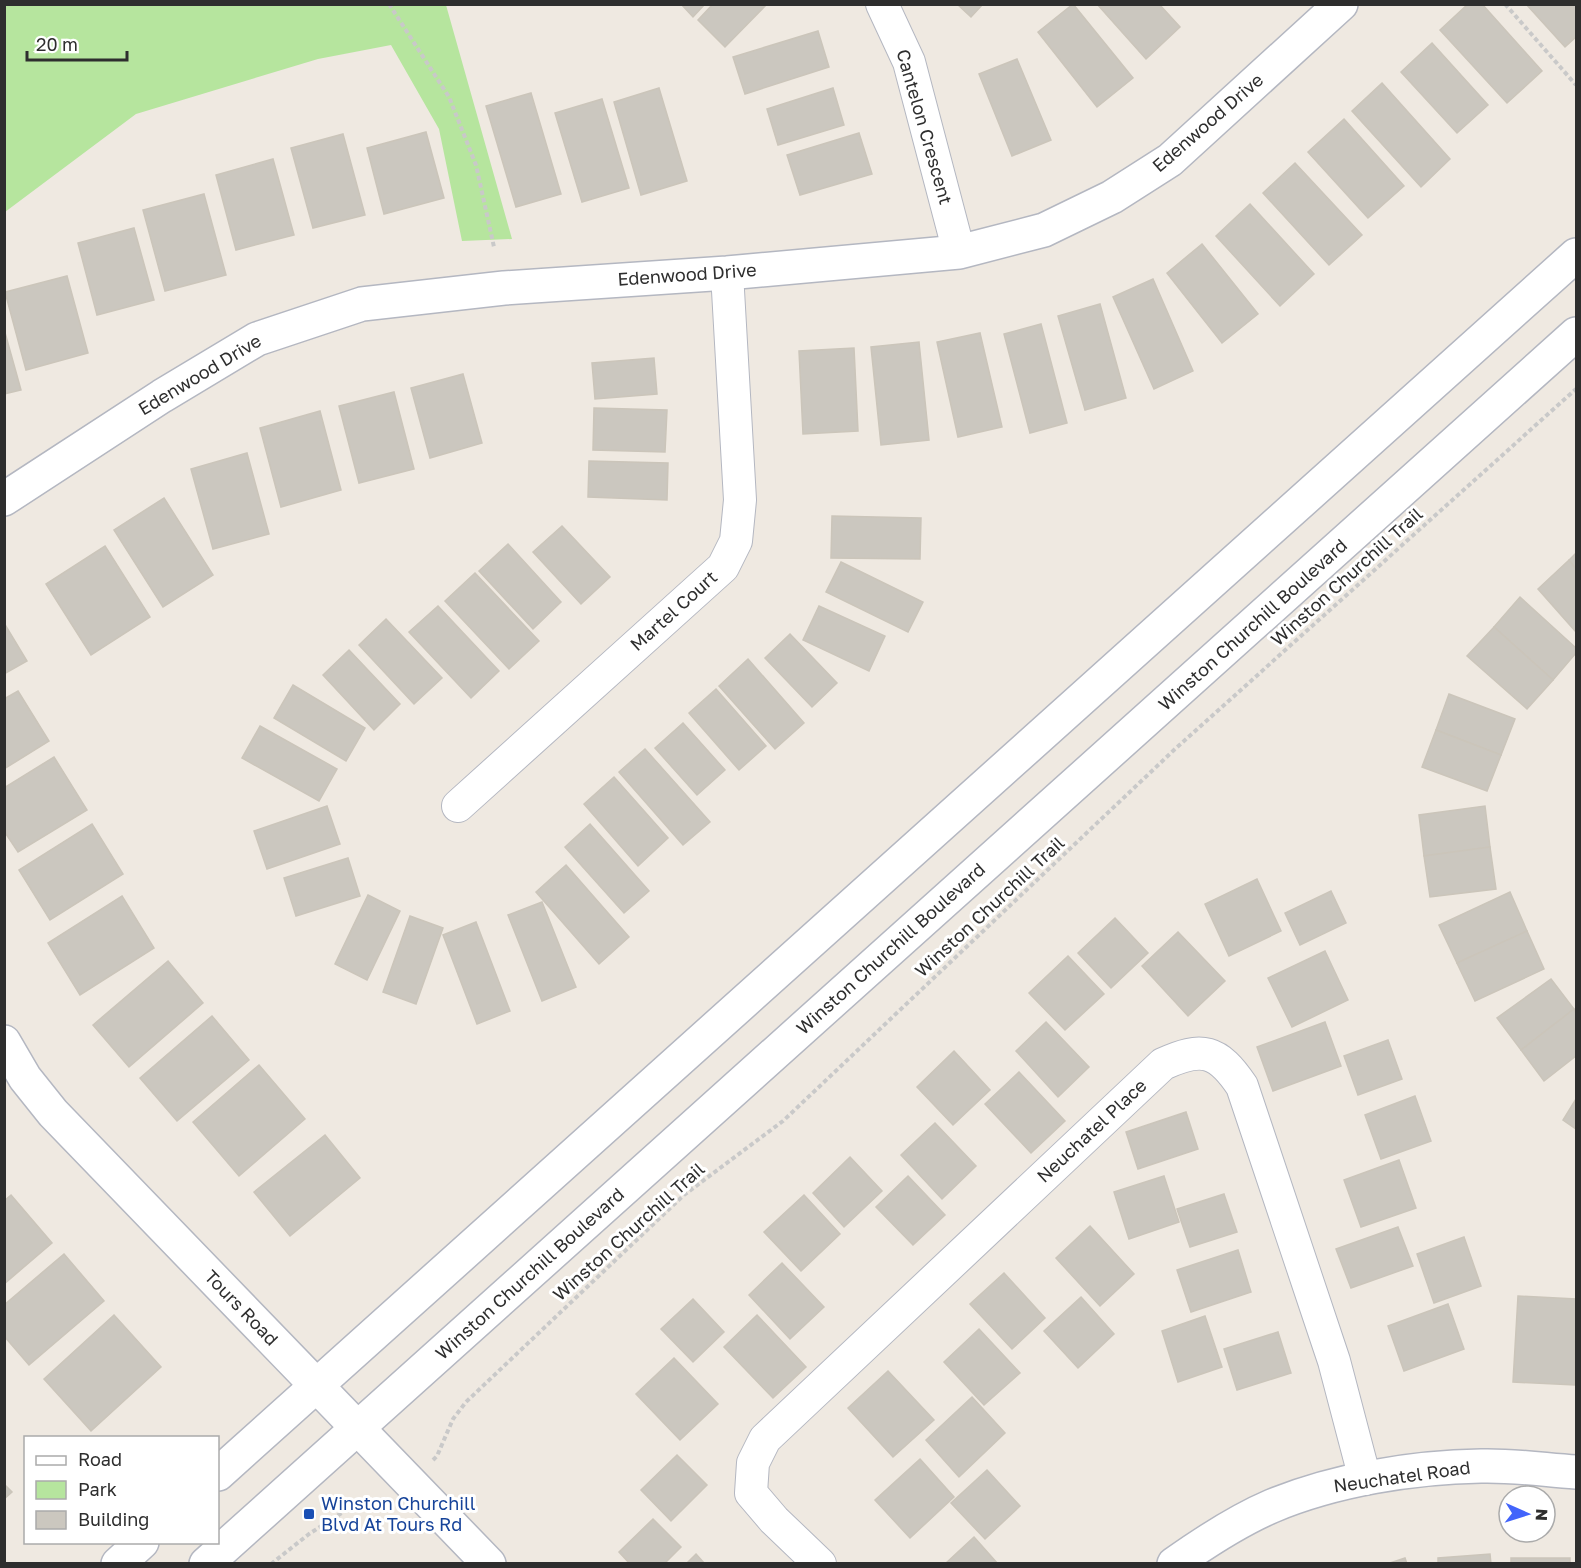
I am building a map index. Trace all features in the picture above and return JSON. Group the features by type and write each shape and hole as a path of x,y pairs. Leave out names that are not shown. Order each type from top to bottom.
{"main road":[{"name":"Edenwood Drive","path":"4,500 162,396 257,339 362,304 504,288 727,273 959,252 1044,230 1112,197 1170,160 1341,4"},
{"path":"219,1473 1576,255"},
{"name":"Winston Churchill Boulevard","path":"206,1563 1576,334"},
{"name":"Tours Road","path":"4,1042 25,1078 53,1113 489,1563"},
{"name":"Neuchatel Road","path":"1174,1563 1213,1536 1271,1506 1325,1488 1424,1470 1482,1466 1576,1472"},
{"path":"118,1563 140,1544"}],"street":[{"name":"Cantelon Crescent","path":"882,4 909,62 959,252"},
{"name":"Martel Court","path":"458,806 723,567 736,541 740,500 727,273"},
{"name":"Neuchatel Place","path":"820,1563 774,1520 751,1493 753,1463 765,1439 1163,1064 1185,1054 1207,1054 1228,1066 1242,1086 1334,1361 1365,1479"}],"path":[{"path":"389,4 449,97 476,165 494,246"},
{"path":"1505,4 1576,84"},
{"name":"Winston Churchill Trail","path":"437,1456 453,1419 466,1402 684,1195 783,1121 1174,750 1576,389"},
{"path":"272,1563 309,1534 354,1505 380,1505"}],"green space":[{"path":"5,4 446,5 512,239 462,241 439,129 391,45 318,59 136,114 5,212"}],"building":[{"path":"681,4 705,4 693,17"},
{"path":"713,4 767,4 725,47 698,20"},
{"path":"957,4 983,4 971,17"},
{"path":"1073,4 1133,78 1097,107 1038,32"},
{"path":"1097,4 1159,4 1180,27 1146,59"},
{"path":"1468,4 1482,4 1542,71 1507,103 1440,30"},
{"path":"1526,4 1576,4 1576,37 1565,47"},
{"path":"818,31 829,67 745,94 733,57"},
{"path":"1432,43 1488,105 1457,133 1401,72"},
{"path":"1017,59 1051,140 1012,156 979,74"},
{"path":"1382,83 1450,159 1421,187 1352,111"},
{"path":"659,88 687,181 641,195 614,102"},
{"path":"833,88 844,125 778,145 767,109"},
{"path":"531,93 561,194 516,207 486,106"},
{"path":"602,99 629,188 582,202 555,113"},
{"path":"1344,119 1404,186 1368,218 1308,152"},
{"path":"426,132 444,198 384,214 367,148"},
{"path":"859,133 872,174 800,195 787,155"},
{"path":"343,134 365,215 313,228 291,148"},
{"path":"273,159 294,235 236,250 216,175"},
{"path":"1295,163 1362,235 1329,265 1263,193"},
{"path":"204,194 226,275 165,291 143,210"},
{"path":"1250,204 1314,274 1280,306 1216,236"},
{"path":"134,228 154,300 97,315 78,243"},
{"path":"1202,244 1258,314 1222,343 1167,273"},
{"path":"67,276 88,353 26,370 5,292"},
{"path":"1153,279 1193,371 1154,389 1113,297"},
{"path":"1100,304 1126,398 1085,410 1058,316"},
{"path":"1041,324 1067,423 1030,433 1004,334"},
{"path":"4,329 21,390 4,394"},
{"path":"980,333 1002,427 958,437 937,342"},
{"path":"919,342 929,440 881,445 871,347"},
{"path":"854,348 858,431 803,434 799,351"},
{"path":"654,358 657,394 595,399 592,363"},
{"path":"463,374 482,443 430,458 411,388"},
{"path":"394,392 414,469 359,483 339,406"},
{"path":"594,408 667,410 665,452 593,450"},
{"path":"320,411 341,490 281,507 260,428"},
{"path":"247,453 269,534 213,549 191,469"},
{"path":"589,461 668,463 667,500 588,497"},
{"path":"164,498 213,575 163,607 114,530"},
{"path":"832,516 921,518 920,559 831,558"},
{"path":"562,526 610,577 581,604 533,552"},
{"path":"508,544 561,602 533,629 479,571"},
{"path":"105,546 150,617 91,655 46,584"},
{"path":"1576,553 1576,569 1569,560"},
{"path":"1569,560 1576,569 1576,632 1538,589"},
{"path":"841,562 923,602 908,632 826,592"},
{"path":"475,573 539,641 509,669 445,601"},
{"path":"1520,597 1576,648 1576,653 1553,680 1494,627"},
{"path":"438,606 499,671 471,698 409,632"},
{"path":"819,606 885,636 869,671 803,640"},
{"path":"386,619 442,678 414,704 359,645"},
{"path":"4,623 27,661 4,674"},
{"path":"1494,627 1553,680 1527,709 1467,656"},
{"path":"790,634 837,683 812,707 765,658"},
{"path":"349,650 400,704 374,730 323,675"},
{"path":"748,659 804,723 775,749 719,686"},
{"path":"293,685 365,728 346,761 274,718"},
{"path":"716,689 766,746 739,770 689,713"},
{"path":"18,691 49,741 4,769 4,699"},
{"path":"1449,694 1515,719 1501,755 1436,730"},
{"path":"683,723 725,770 697,795 655,748"},
{"path":"260,726 337,769 319,801 242,758"},
{"path":"1436,730 1501,755 1487,791 1422,767"},
{"path":"645,749 710,822 683,845 619,772"},
{"path":"54,757 87,810 18,852 4,831 4,788"},
{"path":"614,777 668,838 638,866 584,804"},
{"path":"327,806 340,844 267,869 254,831"},
{"path":"1485,806 1490,847 1424,856 1419,815"},
{"path":"92,824 123,874 50,920 19,870"},
{"path":"590,824 649,891 624,913 565,847"},
{"path":"1490,847 1496,889 1430,897 1424,856"},
{"path":"348,858 360,896 296,916 284,878"},
{"path":"566,865 629,937 599,964 536,892"},
{"path":"1257,879 1281,931 1229,956 1205,904"},
{"path":"1331,891 1346,923 1300,945 1285,913"},
{"path":"1510,892 1527,931 1457,963 1439,925"},
{"path":"368,895 400,911 367,980 335,964"},
{"path":"122,896 154,948 80,995 48,943"},
{"path":"542,902 576,987 542,1001 508,915"},
{"path":"410,916 443,928 416,1004 383,992"},
{"path":"1115,918 1148,953 1111,988 1078,953"},
{"path":"476,922 510,1011 477,1024 443,935"},
{"path":"1527,931 1544,969 1475,1001 1457,963"},
{"path":"1178,932 1225,981 1188,1016 1142,966"},
{"path":"1325,951 1348,1000 1292,1027 1268,978"},
{"path":"1068,956 1104,994 1065,1030 1029,993"},
{"path":"168,961 203,1003 129,1067 93,1025"},
{"path":"1551,979 1574,1009 1521,1050 1497,1018"},
{"path":"1574,1009 1576,1013 1576,1056 1544,1081 1521,1050"},
{"path":"212,1016 249,1060 177,1121 140,1078"},
{"path":"1046,1022 1089,1067 1058,1097 1016,1051"},
{"path":"1325,1022 1341,1066 1273,1091 1257,1047"},
{"path":"1388,1040 1402,1079 1358,1095 1344,1056"},
{"path":"954,1051 990,1090 953,1125 917,1087"},
{"path":"259,1065 305,1119 239,1176 193,1122"},
{"path":"1019,1072 1065,1121 1031,1153 985,1104"},
{"path":"1415,1096 1431,1141 1381,1159 1365,1115"},
{"path":"1576,1099 1576,1129 1563,1120"},
{"path":"1186,1112 1198,1149 1138,1169 1126,1132"},
{"path":"935,1123 976,1166 942,1199 901,1155"},
{"path":"325,1135 360,1178 290,1236 254,1192"},
{"path":"850,1157 882,1191 844,1227 813,1193"},
{"path":"1399,1160 1416,1208 1361,1227 1344,1180"},
{"path":"908,1176 945,1215 913,1245 876,1207"},
{"path":"1164,1176 1179,1222 1129,1239 1114,1192"},
{"path":"1224,1194 1237,1232 1190,1247 1177,1209"},
{"path":"11,1195 52,1243 4,1284 4,1201"},
{"path":"804,1195 840,1234 801,1271 764,1232"},
{"path":"1090,1226 1134,1274 1100,1306 1056,1258"},
{"path":"1398,1227 1413,1266 1351,1288 1336,1249"},
{"path":"1464,1237 1481,1286 1434,1303 1417,1254"},
{"path":"1238,1250 1251,1292 1191,1312 1177,1270"},
{"path":"64,1254 104,1301 29,1365 4,1336 4,1305"},
{"path":"782,1263 824,1307 790,1339 749,1295"},
{"path":"1004,1273 1045,1318 1012,1349 970,1304"},
{"path":"1518,1296 1576,1299 1575,1385 1513,1382"},
{"path":"1081,1297 1114,1334 1078,1368 1044,1331"},
{"path":"693,1299 724,1332 693,1362 661,1329"},
{"path":"1448,1304 1464,1349 1404,1371 1388,1326"},
{"path":"114,1315 161,1367 91,1431 44,1379"},
{"path":"757,1315 806,1367 773,1398 724,1347"},
{"path":"1205,1316 1222,1367 1178,1382 1162,1331"},
{"path":"979,1329 1020,1373 984,1405 944,1362"},
{"path":"1278,1332 1291,1373 1237,1390 1224,1349"},
{"path":"674,1358 718,1404 680,1440 636,1394"},
{"path":"888,1371 934,1420 893,1457 848,1408"},
{"path":"972,1397 1005,1433 959,1477 926,1440"},
{"path":"677,1455 707,1485 671,1521 641,1490"},
{"path":"920,1459 954,1497 910,1538 875,1500"},
{"path":"987,1470 1020,1506 985,1539 951,1503"},
{"path":"4,1484 12,1492 4,1499"},
{"path":"653,1519 681,1547 664,1564 630,1564 619,1552"},
{"path":"974,1537 998,1564 945,1564"},
{"path":"696,1554 705,1564 686,1564"},
{"path":"1490,1554 1491,1564 1438,1564 1438,1558"},
{"path":"1405,1558 1407,1564 1387,1564"},
{"path":"1511,1558 1570,1558 1570,1564 1511,1564"}],"place":[{"name":"Winston Churchill Blvd At Tours Rd","path":"309,1514"}]}
